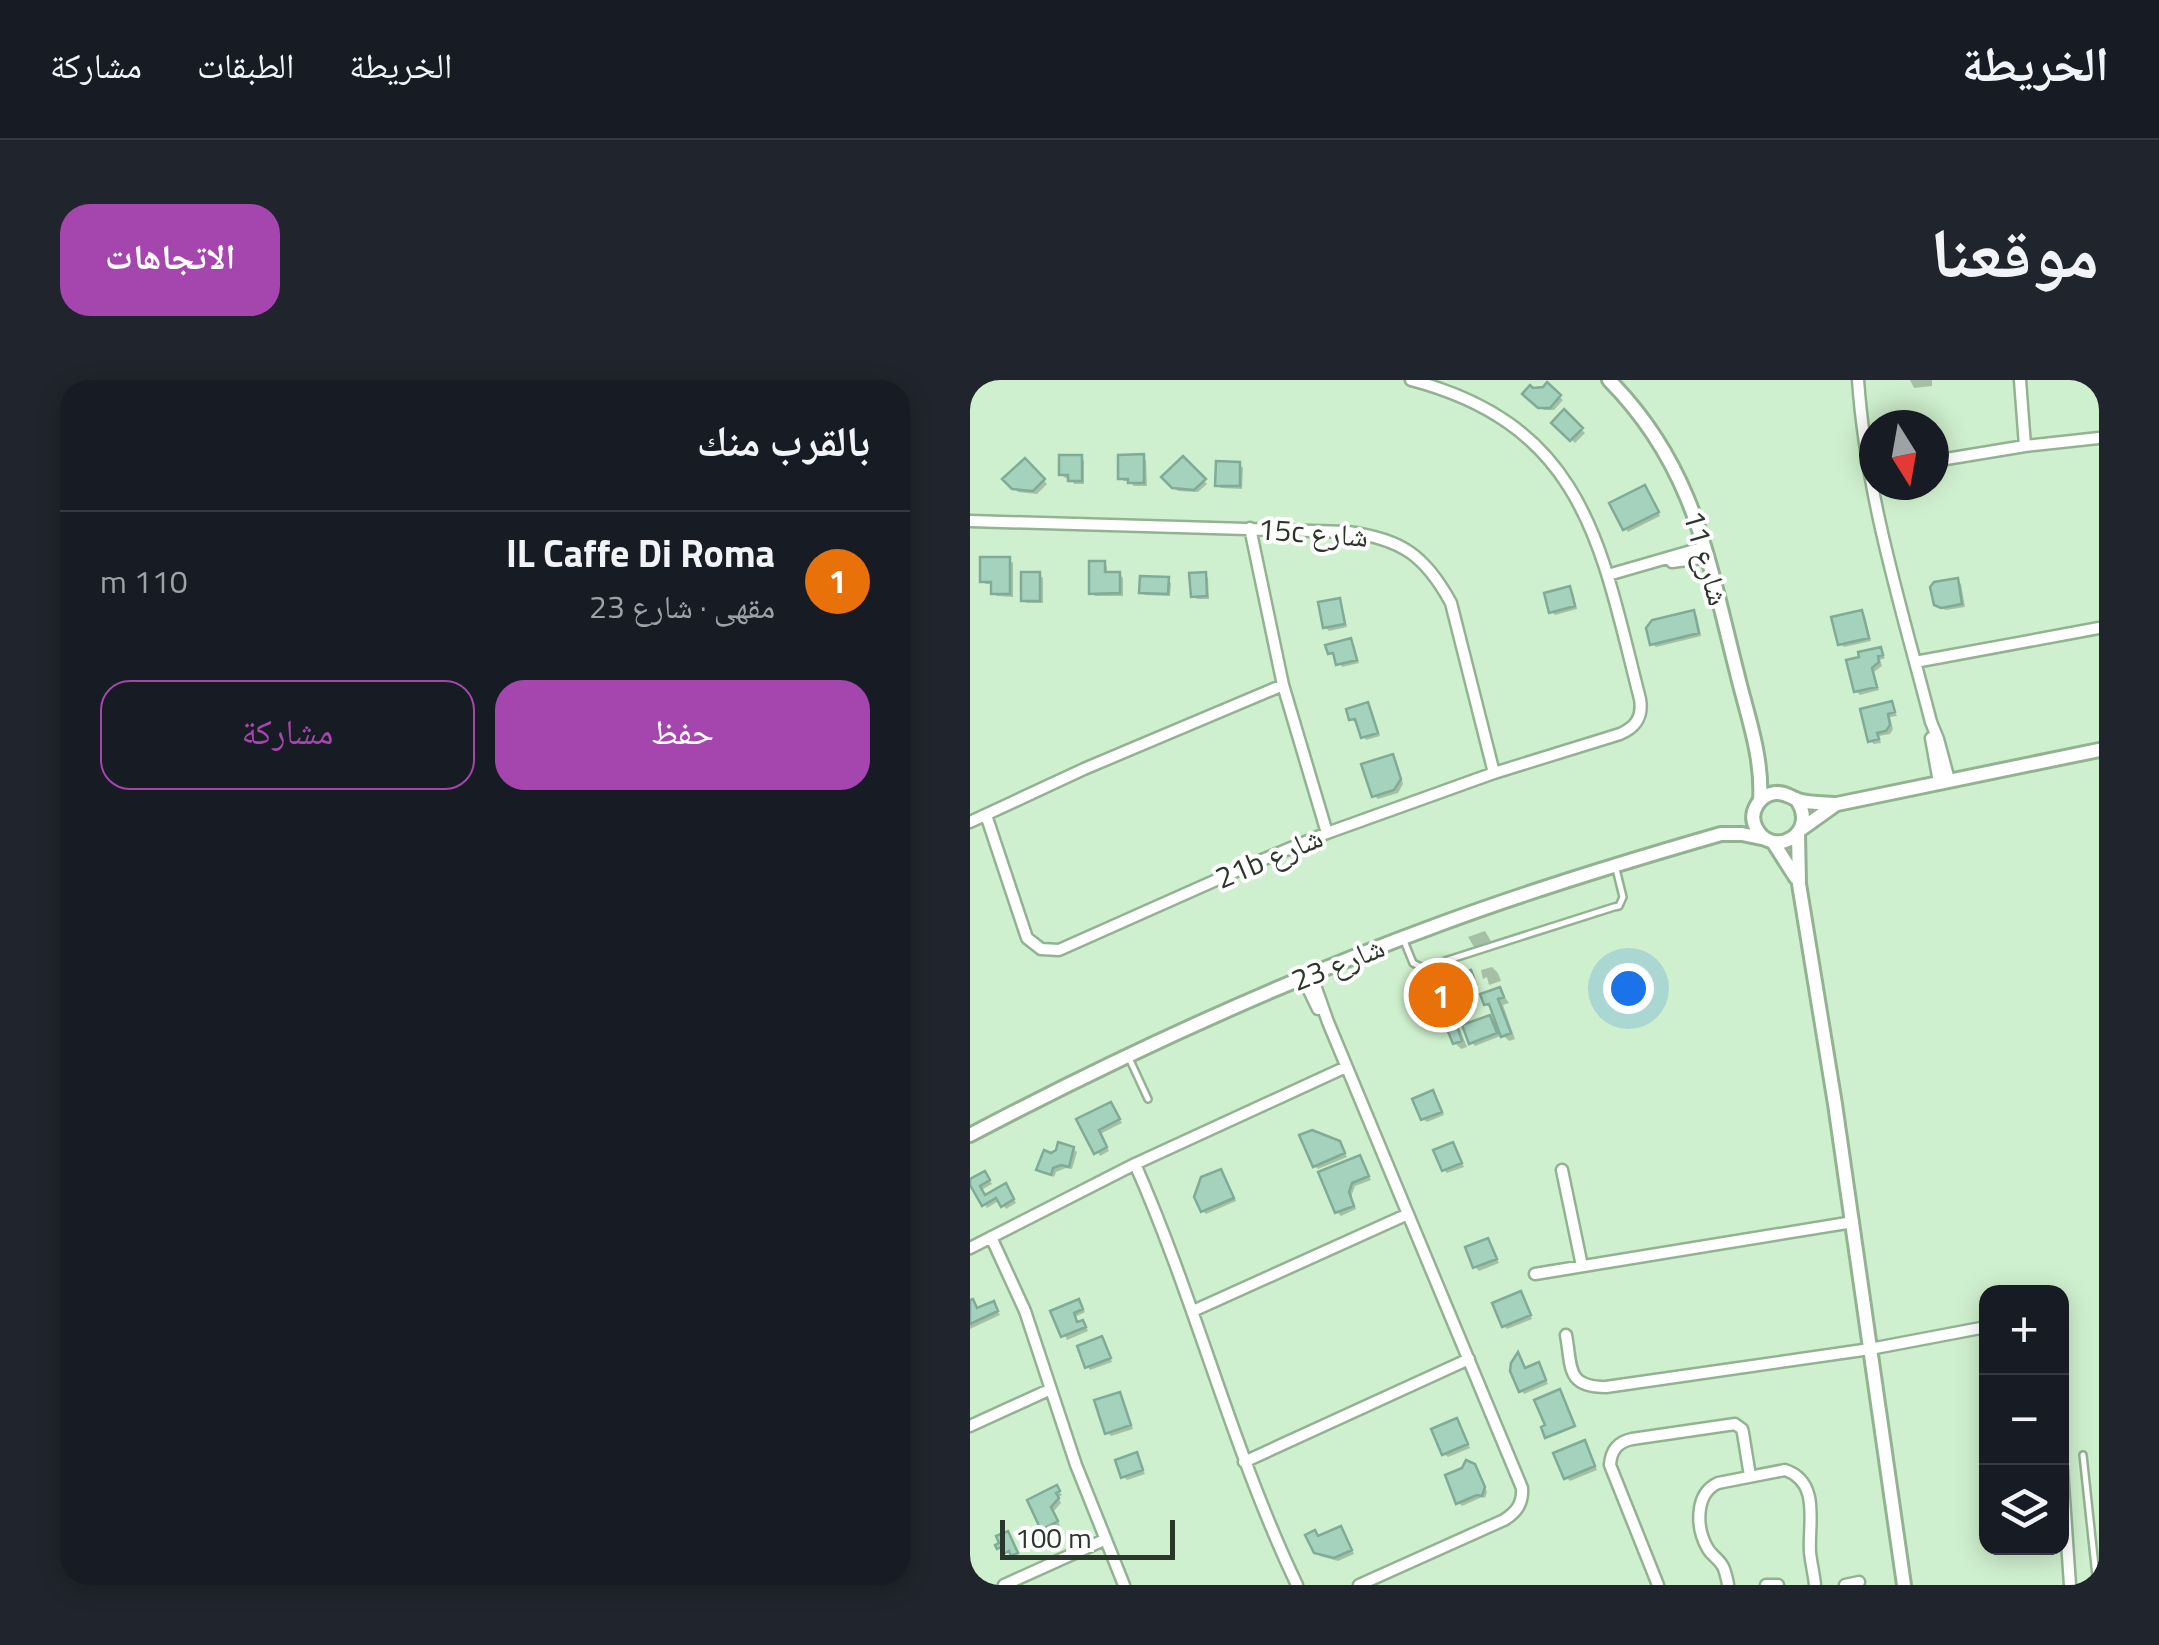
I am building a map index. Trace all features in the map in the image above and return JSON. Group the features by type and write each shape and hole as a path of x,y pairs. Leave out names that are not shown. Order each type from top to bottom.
{"street":[{"path":"1412,380 1443,388 1482,406 1518,430 1550,460 1576,495 1595,534 1608,575 1706,552"},
{"name":"شارع 11","path":"1610,380 1651,429 1691,504 1758,757 1756,807"},
{"path":"1858,380 1863,410"},
{"path":"2020,380 2025,446"},
{"path":"1949,458 2099,438"},
{"path":"1878,500 1944,781"},
{"name":"15c شارع","path":"970,521 1348,532 1391,540 1425,563 1454,614 1494,773"},
{"path":"1250,528 1283,684 1327,833"},
{"name":"21b شارع","path":"986,815 1024,930 1034,944 1050,951 1068,947 1327,833 1634,726 1639,720 1640,700 1608,575"},
{"path":"1916,662 2099,628"},
{"path":"970,822 1283,684"},
{"path":"1770,841 1787,841 1837,804 2099,750"},
{"name":"شارع 11","path":"1758,757 1789,796"},
{"path":"1799,884 1788,862 1755,828 1756,807 1770,794 1837,804"},
{"path":"1789,796 1803,814 1799,884 1853,1222 1904,1585"},
{"name":"شارع 23","path":"1721,834 1756,807"},
{"name":"شارع 23","path":"970,1134 1128,1055 1403,938 1616,865 1721,834 1770,841"},
{"path":"1307,976 1522,1488 1521,1503 1504,1520 1359,1585"},
{"path":"970,1248 1135,1164 1346,1067"},
{"path":"1135,1164 1194,1311 1244,1462 1297,1585"},
{"path":"1562,1170 1582,1266"},
{"path":"1194,1311 1408,1214"},
{"path":"1535,1274 1853,1222"},
{"path":"991,1237 1025,1312 1076,1465 1124,1585"},
{"path":"1566,1334 1572,1371 1578,1382 1588,1387 1606,1387 1870,1349 1979,1328"},
{"path":"1244,1462 1469,1359"},
{"path":"970,1426 1051,1389"},
{"path":"1658,1585 1610,1465 1618,1444 1735,1424 1742,1429 1750,1476"},
{"path":"1728,1585 1722,1564 1704,1541 1699,1522 1707,1490 1714,1484 1785,1470 1800,1479 1808,1495 1816,1585"},
{"path":"1004,1585 1104,1540"},
{"path":"2068,1555 2070,1585"},
{"path":"1844,1585 1859,1582"},
{"path":"1766,1585 1778,1585"}],"lane":[{"path":"1403,938 1414,963 1423,968 1614,908 1623,897 1616,865"},
{"path":"1128,1055 1148,1099"},
{"path":"2083,1455 2097,1585"}],"building":[{"path":"1547,382 1561,395 1550,408 1538,408 1522,394 1530,385 1543,387"},
{"path":"1564,409 1583,428 1570,441 1551,423"},
{"path":"1144,454 1144,483 1118,479 1118,455"},
{"path":"1059,455 1082,455 1082,481 1068,481 1068,475 1059,475"},
{"path":"1183,456 1206,479 1194,490 1172,488 1161,477"},
{"path":"1025,458 1045,479 1033,491 1012,489 1002,479"},
{"path":"1216,461 1240,462 1240,486 1215,486"},
{"path":"1645,485 1659,512 1623,530 1609,503"},
{"path":"980,557 1010,557 1010,594 991,594 991,582 980,582"},
{"path":"1089,561 1105,561 1105,572 1120,572 1120,593 1089,594"},
{"path":"1021,572 1040,572 1040,601 1021,601"},
{"path":"1206,572 1207,596 1191,597 1189,573"},
{"path":"1140,576 1169,577 1168,594 1139,593"},
{"path":"1958,578 1962,604 1941,608 1934,605 1930,587 1934,582"},
{"path":"1570,586 1575,606 1549,613 1544,593"},
{"path":"1340,598 1345,624 1323,628 1318,602"},
{"path":"1694,610 1699,633 1650,645 1646,628 1652,620"},
{"path":"1862,610 1869,638 1838,645 1831,617"},
{"path":"1351,638 1357,660 1336,665 1333,653 1328,654 1325,645"},
{"path":"1881,647 1883,655 1878,656 1879,662 1872,668 1877,687 1854,692 1846,660 1859,657 1858,652"},
{"path":"1892,701 1895,712 1888,714 1890,725 1886,731 1877,733 1879,739 1868,742 1860,709"},
{"path":"1368,702 1378,733 1361,738 1355,719 1349,720 1346,709"},
{"path":"1393,754 1401,779 1394,790 1372,797 1361,764"},
{"path":"1471,970 1476,984 1458,991 1453,977"},
{"path":"1441,981 1451,1006 1441,1010 1432,985"},
{"path":"1500,987 1504,997 1498,999 1511,1033 1501,1037 1489,1004 1484,1005 1480,994"},
{"path":"1453,1015 1462,1041 1453,1044 1443,1019"},
{"path":"1490,1015 1497,1033 1469,1044 1462,1025"},
{"path":"1433,1090 1442,1112 1421,1120 1412,1099"},
{"path":"1111,1102 1120,1119 1099,1130 1107,1147 1094,1154 1076,1119"},
{"path":"1312,1130 1340,1141 1345,1153 1313,1167 1299,1135"},
{"path":"1058,1142 1074,1147 1069,1167 1053,1168 1051,1175 1036,1170 1044,1150 1051,1153"},
{"path":"1453,1142 1462,1163 1442,1171 1433,1150"},
{"path":"1360,1155 1369,1176 1352,1183 1349,1192 1354,1206 1335,1213 1318,1172"},
{"path":"1221,1169 1234,1198 1201,1212 1194,1197 1201,1177"},
{"path":"985,1171 990,1180 980,1186 985,1195 1006,1183 1014,1199 1001,1207 996,1198 982,1206 970,1179"},
{"path":"1488,1238 1497,1259 1473,1268 1465,1247"},
{"path":"1521,1291 1531,1315 1502,1327 1492,1303"},
{"path":"973,1299 977,1308 994,1301 998,1311 970,1324"},
{"path":"1079,1299 1083,1309 1074,1313 1077,1322 1083,1320 1086,1327 1061,1337 1050,1311"},
{"path":"1102,1336 1111,1358 1085,1368 1077,1346"},
{"path":"1518,1352 1525,1368 1539,1362 1546,1380 1519,1392 1510,1371"},
{"path":"1560,1389 1575,1426 1545,1438 1541,1427 1545,1425 1534,1400"},
{"path":"1120,1392 1131,1425 1105,1434 1094,1400"},
{"path":"1457,1418 1468,1444 1442,1455 1431,1429"},
{"path":"1585,1440 1595,1466 1564,1479 1553,1453"},
{"path":"1137,1452 1143,1470 1121,1478 1115,1460"},
{"path":"1466,1460 1475,1464 1485,1487 1482,1496 1456,1504 1445,1475 1462,1468"},
{"path":"1057,1485 1059,1498 1051,1507 1058,1521 1041,1530 1027,1500"},
{"path":"1341,1526 1352,1550 1334,1558 1314,1553 1305,1535 1315,1530 1318,1536"},
{"path":"1008,1531 1018,1553 1011,1556 995,1545 999,1543 996,1536"}],"place":[{"name":"IL Caffe Di Roma","path":"1441,995"}]}
